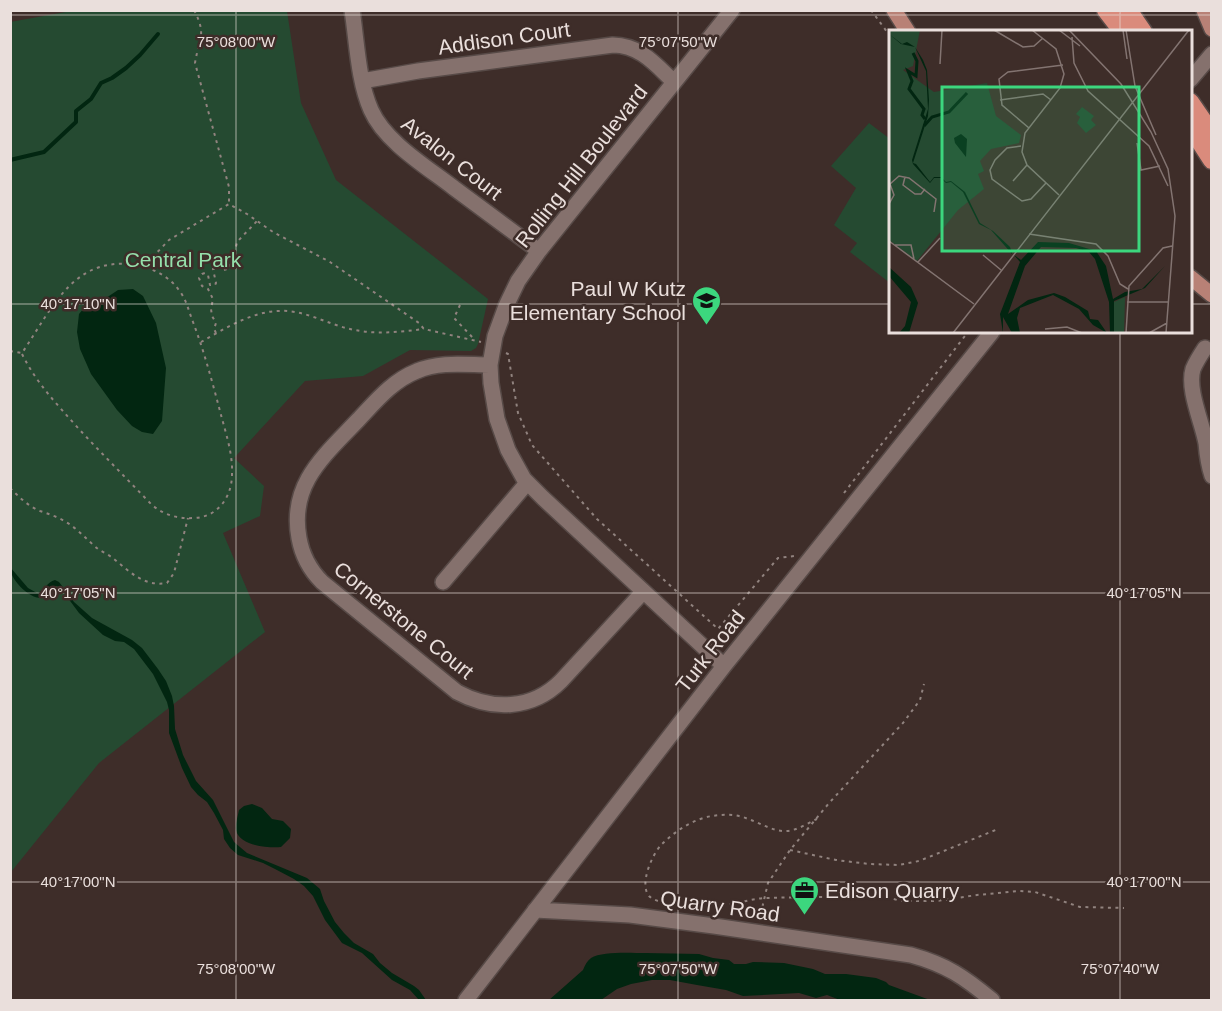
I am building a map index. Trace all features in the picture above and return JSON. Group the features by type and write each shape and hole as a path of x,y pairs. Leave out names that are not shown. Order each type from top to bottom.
{"highway":[{"path":"1106,10 1121,30"},
{"path":"1128,10 1142,30"},
{"path":"1192,104 1212,160"}],"main road":[{"path":"894,10 907,30"},
{"path":"1204,10 1212,29"},
{"path":"1192,278 1212,295"}],"street":[{"name":"Avalon Court","path":"352,10 366,98 384,133 539,251"},
{"name":"Rolling Hill Boulevard","path":"724,666 527,483 508,450 501,432 491,383 490,365 495,336 518,281 539,251 732,10"},
{"name":"Addison Court","path":"362,81 626,45 643,54 674,82"},
{"path":"1192,79 1212,54"},
{"name":"Turk Road","path":"466,1000 724,666 991,333"},
{"path":"1205,348 1193,370 1193,385 1206,443 1207,463 1212,476"},
{"name":"Cornerstone Court","path":"490,365 432,367 420,369 402,378 389,388 311,472 300,494 297,524 299,540 312,571 322,582 457,692 474,700 502,705 531,701 549,692 643,592"},
{"path":"443,582 527,483"},
{"name":"Quarry Road","path":"535,910 630,915 889,952 928,960 957,973 992,1000"}],"path":[{"path":"194,10 202,30 195,63 229,187 229,204"},
{"path":"871,10 889,33"},
{"path":"229,204 273,232 330,262 412,318 424,329"},
{"path":"144,266 169,240 229,204"},
{"path":"216,333 214,329 216,322 211,309 213,299 208,289 202,286 199,278 205,273 208,275 210,285 215,285 213,269 234,260 237,242 257,221"},
{"path":"111,263 132,263 161,273 176,286 187,305 201,342 229,446 232,474 225,500 219,508 203,518 188,518 173,517 152,505 47,393 32,373 22,353 63,292 82,275 111,263"},
{"path":"224,270 230,268 229,264"},
{"path":"460,305 454,318 475,340"},
{"path":"201,342 255,316 278,311 295,313 368,333 424,329 475,340 508,354 518,413 532,445 597,519 718,629 778,558 795,556"},
{"path":"838,500 967,333"},
{"path":"10,351 22,353"},
{"path":"10,488 26,503 66,522 132,574 150,583 167,583 174,573 188,518"},
{"path":"756,932 768,883 790,850 830,802 903,723 920,699 924,684"},
{"path":"817,819 787,831 776,830 741,816 715,815 697,820 673,834 657,851 648,868 646,889 649,895 657,901 672,904 731,904 764,897 872,896 901,901 937,901 1019,891 1035,892 1080,907 1124,908"},
{"path":"790,850 836,860 899,866 919,861 999,829"}],"green space":[{"name":"Central Park","path":"77,10 287,11 301,103 336,180 488,299 476,348 471,351 410,350 363,376 305,381 234,458 264,486 260,516 223,533 265,632 99,763 11,872 10,22"},
{"path":"869,123 889,138 889,282 850,252 857,243 834,225 856,188 831,166"}],"shaded area":[{"path":"133,289 143,296 156,323 166,368 162,421 153,434 142,432 132,426 117,410 91,374 80,349 77,332 79,314 89,302 103,300 118,290"},
{"path":"10,567 28,588 37,593 52,581 59,582 74,602 92,618 142,648 166,681 172,696 175,729 183,755 196,781 213,800 234,842 247,853 307,878 320,889 335,922 344,933 354,943 373,954 392,973 419,990 426,1000 419,1000 410,990 392,980 362,953 342,943 325,920 313,896 304,886 263,863 238,855 230,848 207,802 191,787 169,733 167,702 153,674 134,649 124,642 115,641 103,635 79,613 57,586 52,586 41,598 31,595 16,582"},
{"path":"252,804 262,808 272,819 283,821 291,829 290,838 281,847 255,845 242,840 238,835 236,823 239,810"},
{"path":"609,953 699,954 729,960 734,964 784,963 825,974 876,978 930,1000 840,1000 827,995 816,998 799,993 743,996 726,990 670,980 652,980 617,989 601,1000 549,1000 583,970 591,958 596,956"}],"waterway":[{"path":"10,160 44,152 76,122 76,111 91,99 101,83 126,68 158,34"}],"place":[{"name":"Paul W Kutz Elementary School","path":"707,326"},
{"name":"Edison Quarry","path":"804,916"}]}
